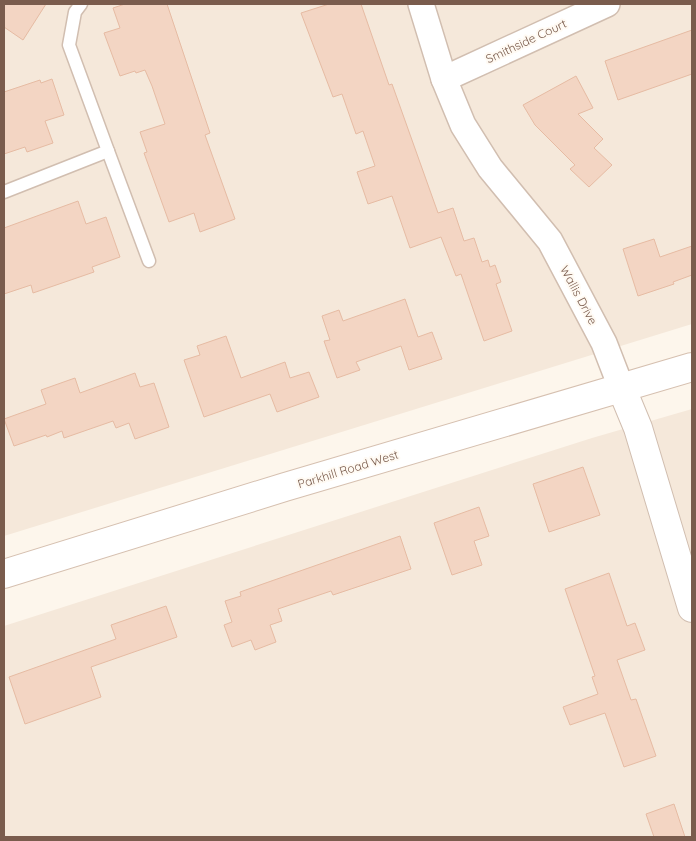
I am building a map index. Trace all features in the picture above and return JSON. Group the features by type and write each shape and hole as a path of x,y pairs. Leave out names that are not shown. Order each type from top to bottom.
{"main road":[{"name":"Parkhill Road West","path":"4,574 692,367"},
{"name":"Wallis Drive","path":"621,387 638,428 692,608"}],"street":[{"name":"Wallis Drive","path":"421,4 444,79 463,125 490,168 550,241 604,344 621,387"},
{"name":"Smithside Court","path":"444,79 607,4"}],"lane":[{"path":"81,4 75,12 68,45 150,261"},
{"path":"4,192 108,152"}],"shaded area":[{"path":"4,4 692,4 692,324 4,536"},
{"path":"692,409 692,837 4,837 4,626 592,438"}],"building":[{"path":"4,4 46,4 23,40 4,27"},
{"path":"125,4 167,4 210,133 205,135 235,219 200,232 194,213 169,222 144,153 147,152 140,132 165,124 152,86 145,70 120,76 104,33 120,28 113,8"},
{"path":"329,4 361,4 389,85 392,84 438,213 453,208 464,241 474,238 482,262 488,260 490,267 495,265 501,282 496,284 512,331 484,341 461,274 456,276 441,237 410,248 392,196 368,204 357,172 375,166 363,131 356,134 342,94 333,97 301,13"},
{"path":"692,30 692,74 618,100 605,61"},
{"path":"576,76 593,108 578,114 603,139 594,148 612,165 589,187 570,169 575,165 535,125 523,105"},
{"path":"52,79 64,115 45,121 53,143 27,152 25,147 4,154 4,92 40,80 41,83"},
{"path":"78,201 86,224 106,217 120,257 92,267 94,272 33,293 31,285 4,294 4,228"},
{"path":"654,239 660,257 692,246 692,275 673,282 674,284 638,296 623,249"},
{"path":"405,299 418,337 432,332 442,359 409,370 401,346 356,362 360,370 337,378 324,341 330,340 322,316 339,310 343,321"},
{"path":"226,336 241,378 285,362 290,378 309,372 319,397 277,412 270,394 204,417 184,360 200,355 197,346"},
{"path":"135,373 140,387 154,383 169,427 135,439 129,423 116,428 113,421 64,438 62,431 14,446 4,419 46,404 41,390 75,378 80,393"},
{"path":"583,467 600,515 549,532 533,484"},
{"path":"479,507 489,536 474,541 482,565 452,575 434,523"},
{"path":"400,536 411,569 333,595 331,591 278,609 282,621 270,625 276,642 255,650 251,640 232,647 224,625 232,622 225,601 241,596 240,592"},
{"path":"609,573 627,626 635,623 645,650 617,660 631,700 636,699 656,756 624,767 605,713 570,725 563,707 598,694 592,677 595,676 565,589"},
{"path":"166,606 177,637 91,667 101,697 25,724 9,677 116,639 111,625"},
{"path":"674,804 685,837 654,837 646,814"}]}
